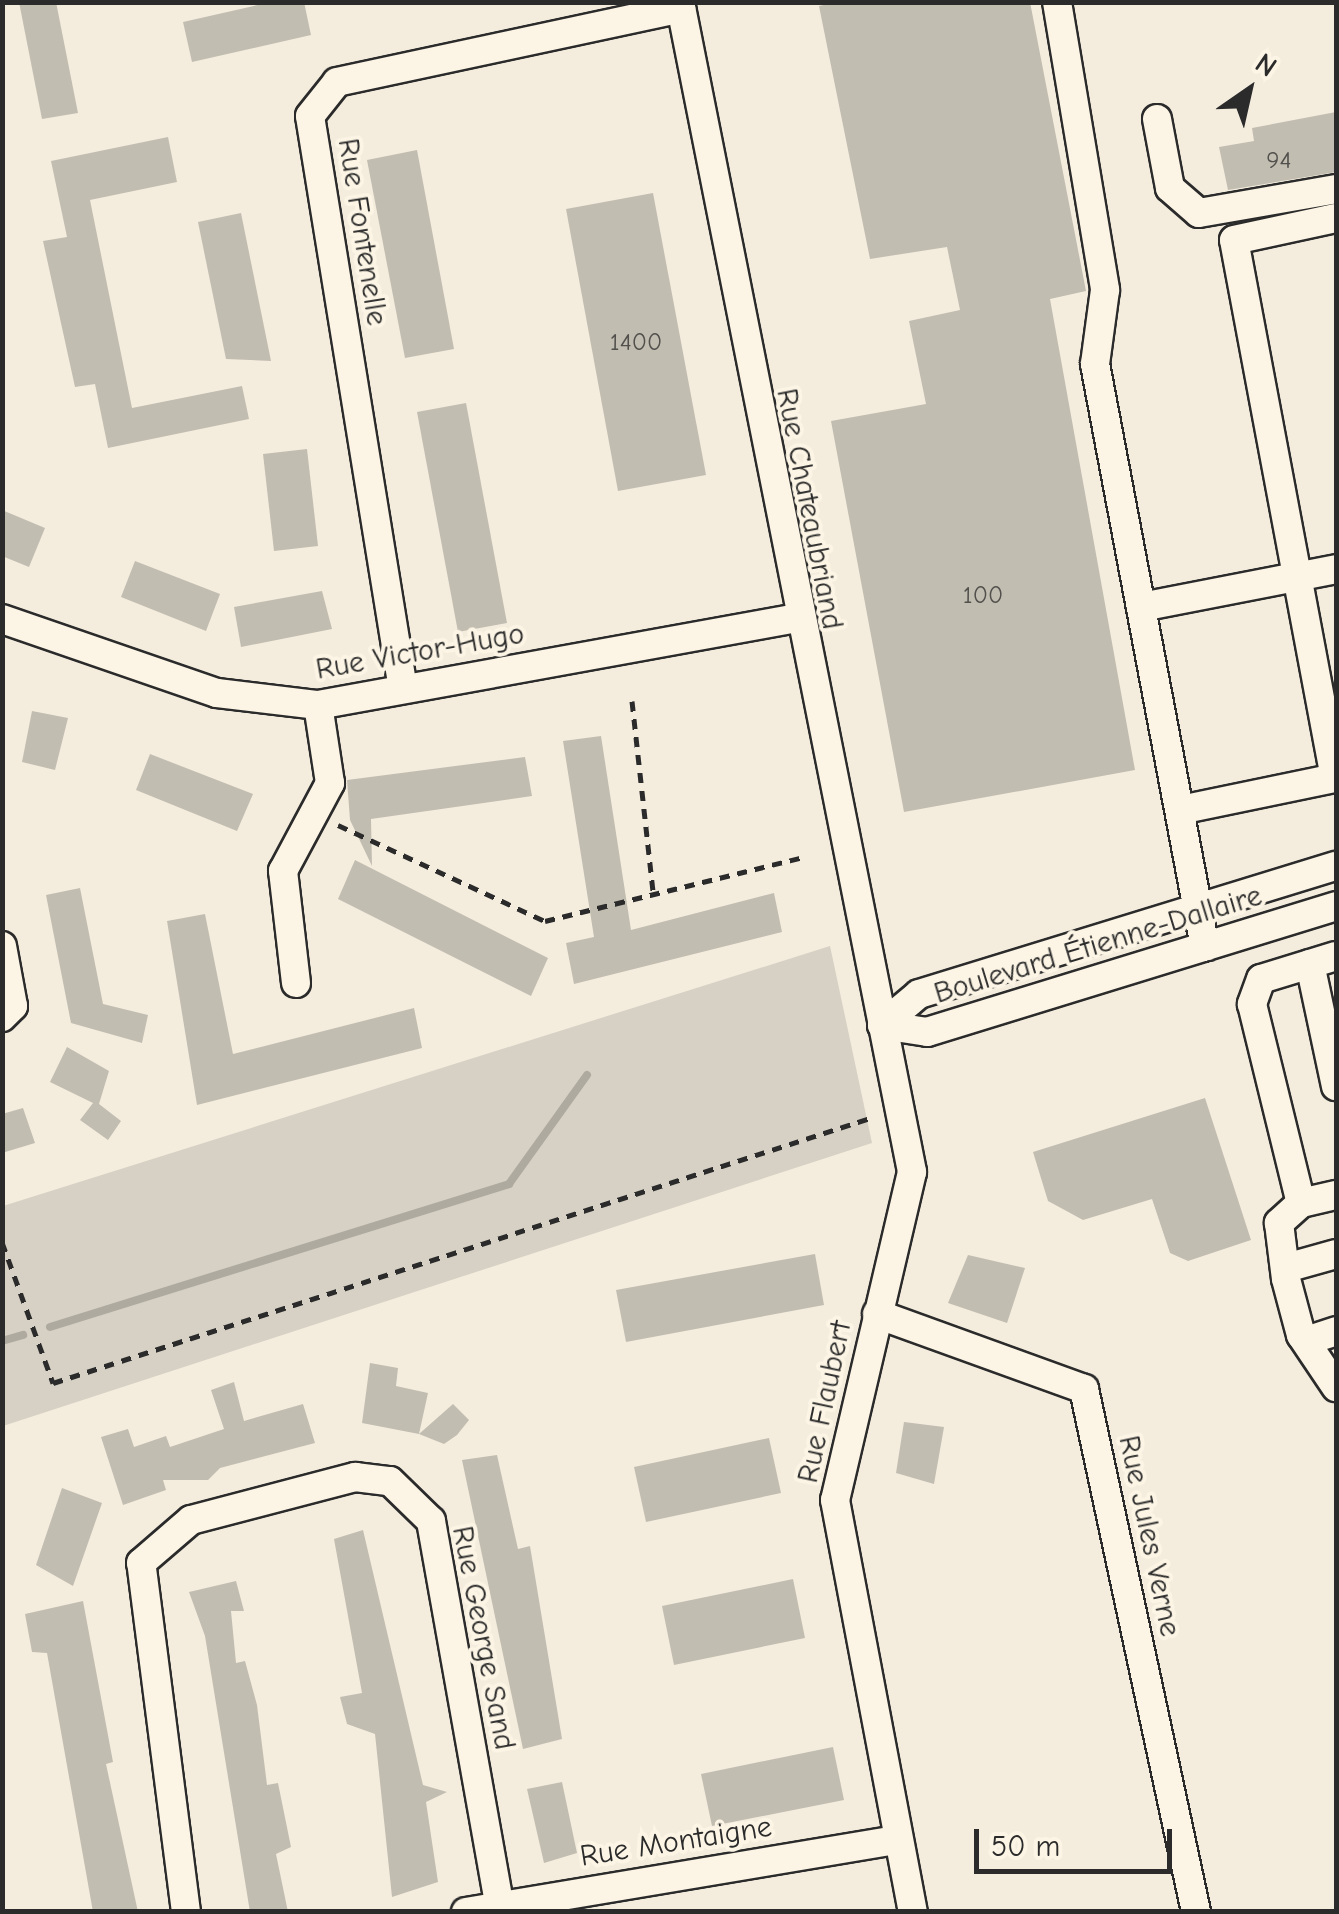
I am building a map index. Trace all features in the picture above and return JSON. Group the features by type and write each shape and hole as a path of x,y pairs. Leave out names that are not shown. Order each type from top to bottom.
{"street":[{"path":"1057,2 1105,290 1094,364 1205,946"},
{"name":"Rue Chateaubriand","path":"680,5 796,618 882,1025"},
{"name":"Rue Fontenelle","path":"403,689 310,116 337,82 680,5"},
{"path":"1157,118 1170,188 1200,212 1336,189"},
{"path":"1180,810 1335,778 1234,240 1336,218"},
{"path":"1141,607 1336,570"},
{"name":"Rue Victor-Hugo","path":"4,626 217,693 318,705 796,618"},
{"path":"296,984 283,871 330,783 318,705"},
{"name":"Boulevard Étienne-Dallaire","path":"882,1025 918,994 1336,866"},
{"name":"Boulevard Étienne-Dallaire","path":"882,1025 927,1032 1336,906"},
{"path":"2,946 14,1006 2,1017"},
{"path":"1301,1203 1252,1004 1261,979 1323,960 1336,1086"},
{"name":"Rue Flaubert","path":"882,1025 912,1172 835,1500 912,1912"},
{"path":"1336,1195 1301,1203 1280,1223 1286,1268 1306,1341 1336,1387"},
{"path":"1286,1268 1336,1254"},
{"name":"Rue Jules Verne","path":"877,1314 1084,1389 1196,1912"},
{"path":"1306,1341 1336,1331"},
{"name":"Rue George Sand","path":"186,1912 140,1562 192,1520 355,1477 390,1481 431,1521 499,1903"},
{"name":"Rue Montaigne","path":"466,1912 499,1903 897,1840"}],"path":[{"path":"632,701 653,892"},
{"path":"311,818 360,830 516,914 546,920 803,857"},
{"path":"2,1242 53,1382 899,1108"}],"shaded area":[{"path":"830,946 872,1143 3,1426 3,1206"}],"building":[{"path":"19,2 56,2 78,113 42,119"},
{"path":"271,2 304,2 311,35 192,62 183,22"},
{"path":"838,2 1030,2 1086,291 1050,299 1135,770 904,812 831,421 926,404 909,321 960,310 947,247 870,259 819,6"},
{"path":"1336,112 1336,172 1228,190 1219,147 1254,141 1252,128"},
{"path":"168,137 177,182 90,200 132,408 242,386 249,419 108,448 95,384 75,387 43,241 67,237 51,161"},
{"path":"417,150 454,349 405,358 367,160"},
{"path":"653,193 706,475 618,491 566,209"},
{"path":"241,213 271,361 226,359 198,222"},
{"path":"466,403 507,623 458,632 417,412"},
{"path":"307,449 318,546 274,551 263,454"},
{"path":"2,510 45,528 29,567 2,556"},
{"path":"135,561 220,594 206,631 121,597"},
{"path":"322,591 332,629 241,647 234,607"},
{"path":"32,711 68,718 55,770 22,762"},
{"path":"601,736 631,930 774,893 782,932 574,984 566,943 594,937 563,741"},
{"path":"150,754 253,794 237,831 136,790"},
{"path":"525,757 532,796 371,819 372,866 350,820 347,780"},
{"path":"355,860 548,958 531,996 338,899"},
{"path":"80,888 103,1004 148,1015 142,1043 71,1023 46,895"},
{"path":"205,914 233,1054 414,1008 422,1048 197,1105 167,921"},
{"path":"67,1047 109,1071 99,1104 121,1121 108,1140 80,1120 93,1103 50,1082"},
{"path":"1205,1098 1251,1240 1188,1261 1170,1253 1152,1199 1083,1220 1048,1201 1033,1152"},
{"path":"23,1108 35,1143 2,1153 2,1114"},
{"path":"815,1254 824,1305 626,1342 616,1290"},
{"path":"968,1255 1025,1268 1007,1323 948,1303"},
{"path":"370,1363 398,1368 396,1386 428,1393 419,1434 362,1423"},
{"path":"234,1382 244,1421 303,1404 315,1443 220,1468 208,1480 163,1480 166,1490 123,1505 101,1437 128,1429 134,1447 166,1436 170,1447 224,1429 211,1390"},
{"path":"453,1404 469,1420 457,1435 444,1444 419,1434"},
{"path":"904,1422 944,1427 934,1484 896,1473"},
{"path":"769,1438 781,1493 646,1522 634,1467"},
{"path":"497,1455 518,1549 530,1546 562,1739 523,1749 462,1460"},
{"path":"62,1488 102,1503 73,1586 36,1565"},
{"path":"363,1530 423,1785 447,1792 426,1802 438,1882 392,1897 375,1734 347,1724 340,1697 362,1693 334,1539"},
{"path":"793,1579 805,1638 674,1665 662,1606"},
{"path":"236,1581 244,1611 231,1611 236,1663 245,1661 257,1705 267,1785 278,1783 291,1847 276,1854 288,1912 250,1912 205,1636 189,1592"},
{"path":"83,1601 113,1762 106,1764 138,1912 93,1912 47,1653 32,1652 25,1614"},
{"path":"833,1747 844,1800 712,1826 701,1774"},
{"path":"562,1782 577,1853 544,1863 527,1789"}],"waterway":[{"path":"50,1327 509,1184 587,1075"},
{"path":"2,1341 23,1335"}]}
